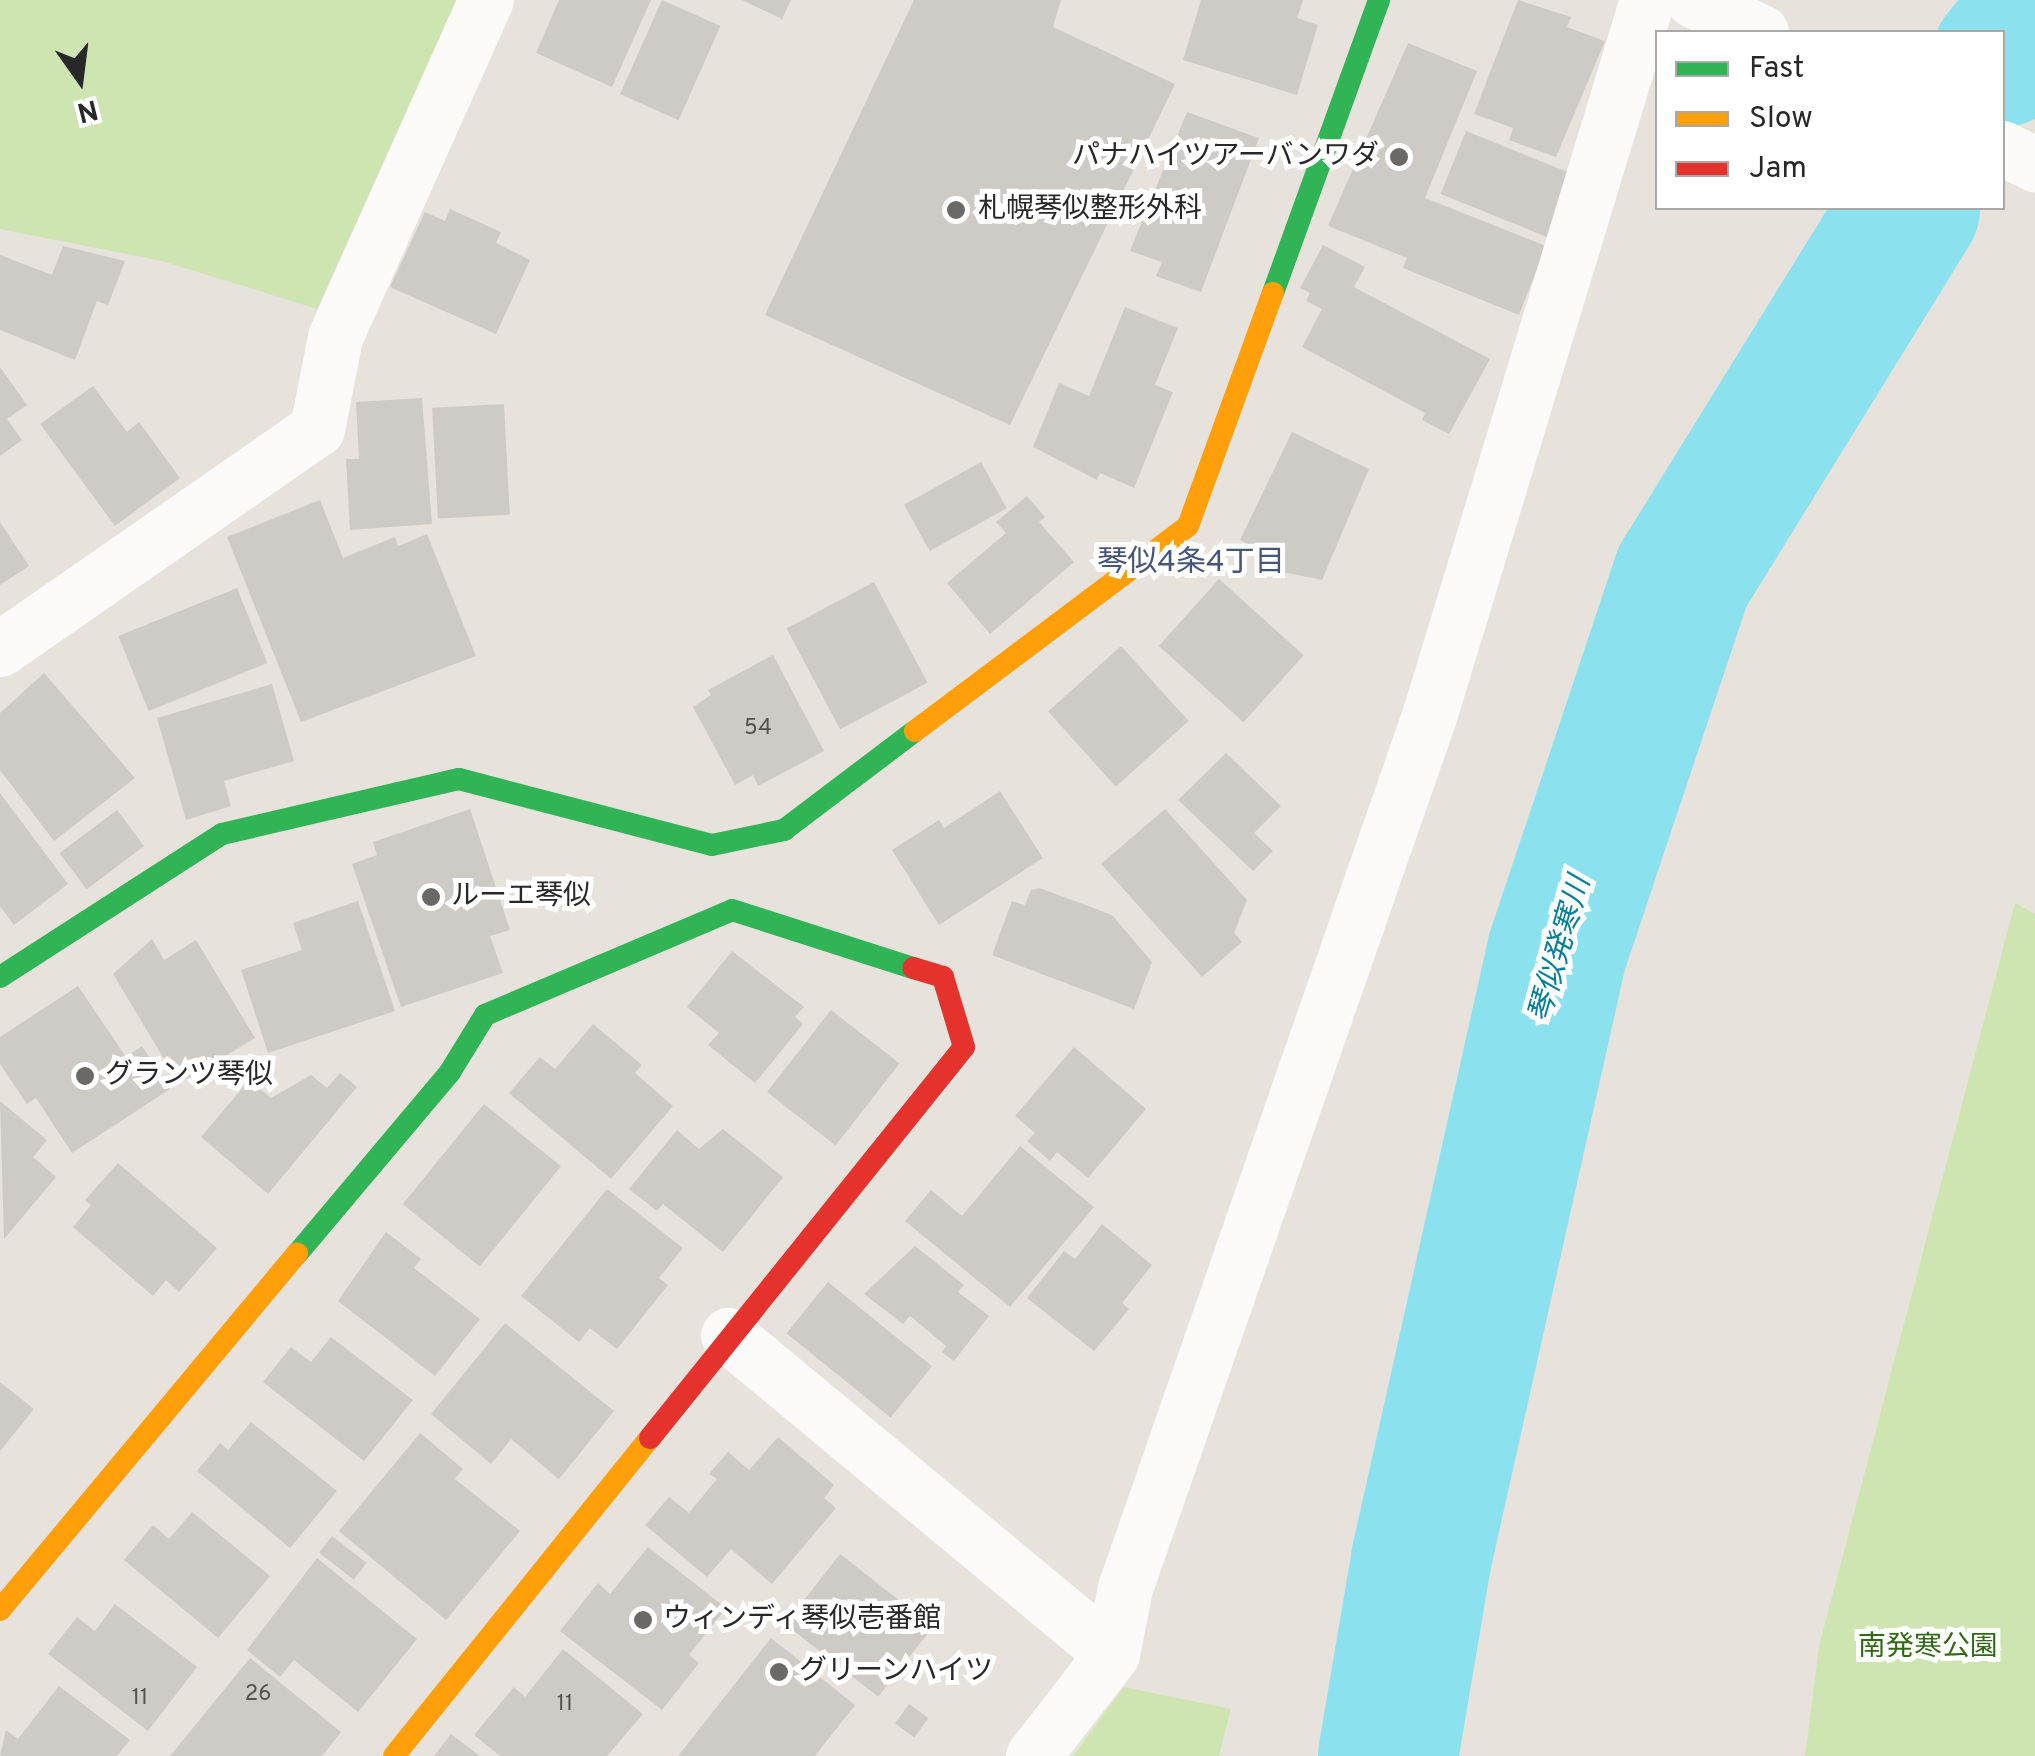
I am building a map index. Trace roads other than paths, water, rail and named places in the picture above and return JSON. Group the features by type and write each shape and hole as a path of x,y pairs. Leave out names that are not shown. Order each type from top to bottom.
{"street":[{"path":"0,648 317,429 334,338 486,0"},
{"path":"7,966 222,834 459,779 712,845 784,830 1188,526 1379,0"},
{"path":"1033,1756 1112,1654 1125,1588 1430,713 1647,0"},
{"path":"1693,0 1757,30"},
{"path":"2005,149 2035,164"},
{"path":"0,1610 450,1072 485,1015 732,910 942,977 964,1047 728,1335 394,1756"},
{"path":"728,1335 1112,1654"}],"waterway":[{"name":"琴似発寒川","path":"2005,53 2035,18"},
{"name":"琴似発寒川","path":"1388,1756 1421,1560 1557,952 1683,576 1909,210"}],"place":[{"name":"パナハイツアーバンワダ","path":"1399,157"},
{"name":"札幌琴似整形外科","path":"956,210"},
{"name":"ルーエ琴似","path":"431,897"},
{"name":"グランツ琴似","path":"85,1076"},
{"name":"ウィンディ琴似壱番館","path":"643,1620"},
{"name":"グリーンハイツ","path":"779,1672"}],"district":[{"name":"琴似4条4丁目","path":"1191,564"}],"park label":[{"name":"南発寒公園","path":"1928,1648"}]}
